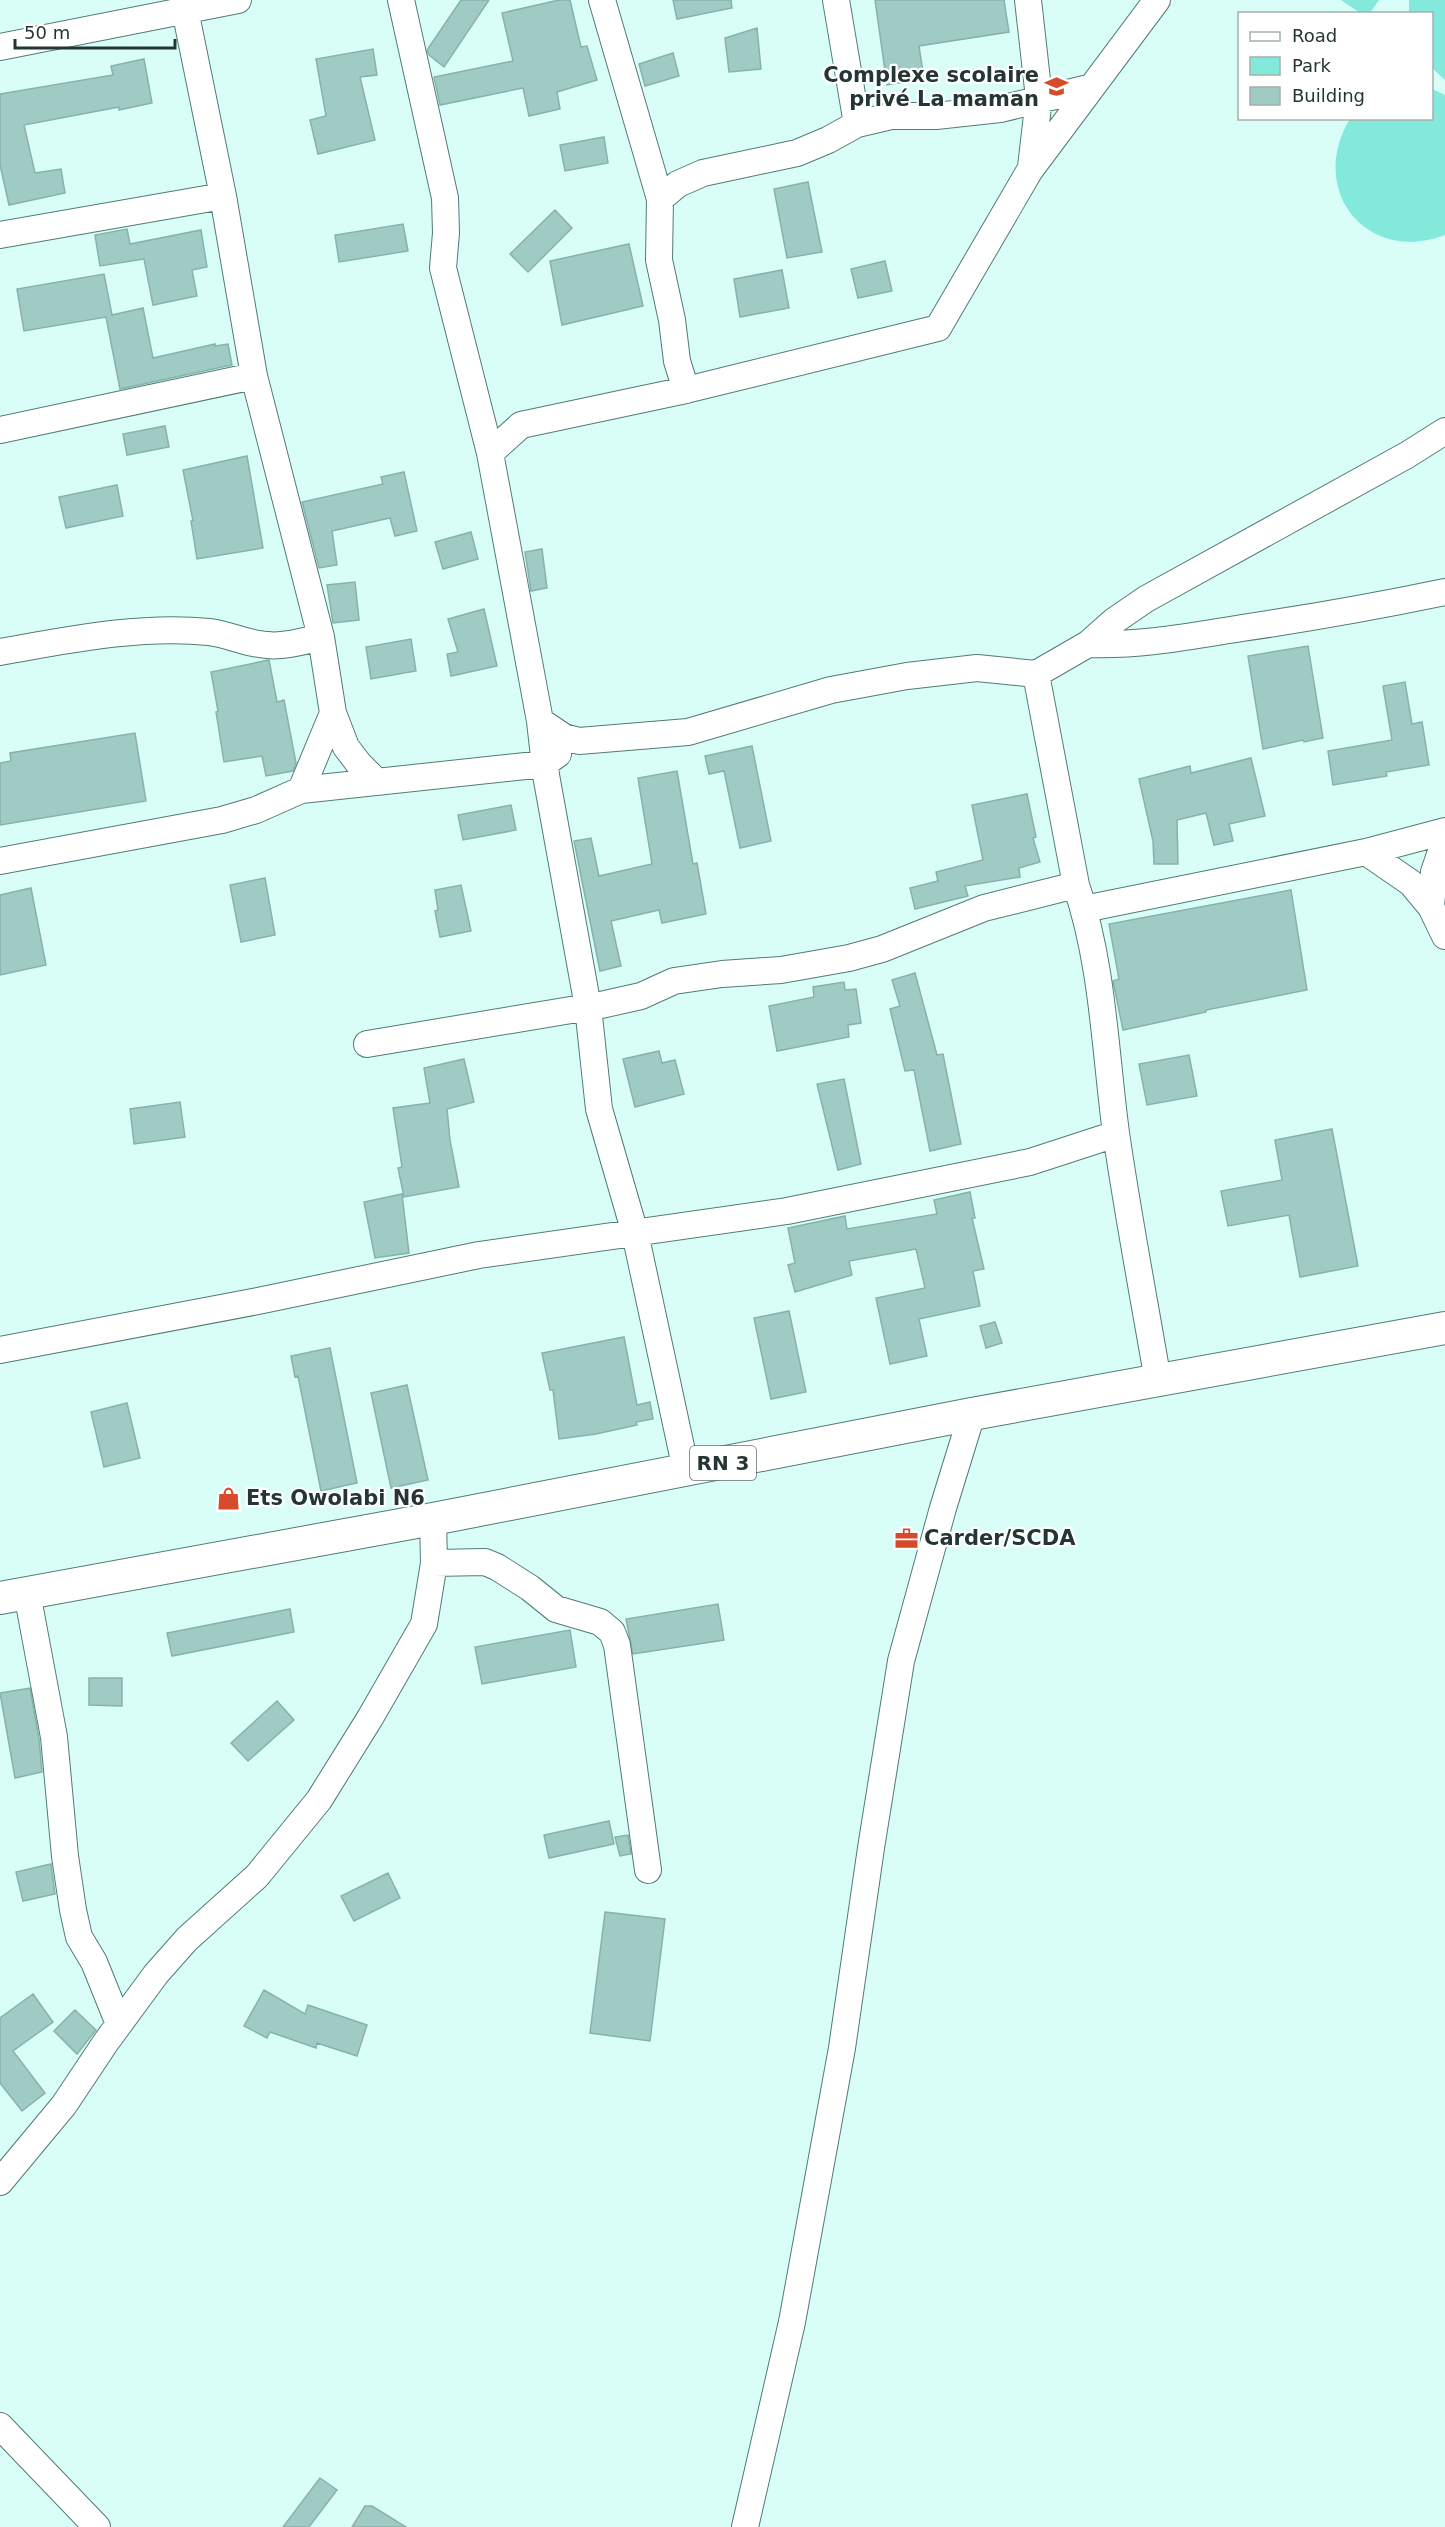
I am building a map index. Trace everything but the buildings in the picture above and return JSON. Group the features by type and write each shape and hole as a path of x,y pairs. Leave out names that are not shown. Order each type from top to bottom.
{"main road":[{"name":"RN 3","path":"14,1595 433,1519 972,1414 1445,1328"}],"street":[{"path":"0,47 184,5 238,0"},
{"path":"401,0 445,198 446,232 442,268 480,408 540,721 544,764 588,1007 599,1109 635,1233 686,1470"},
{"path":"602,0 660,199 659,260 672,320 676,361 687,390"},
{"path":"836,0 856,124"},
{"path":"1028,0 1039,98 1030,170"},
{"path":"489,453 521,425 687,390 938,328 1030,170 1089,88 1157,0"},
{"path":"184,5 223,196 254,376 321,637 333,713 346,747 377,782"},
{"path":"660,199 678,184 703,173 797,153 828,140 856,124 891,116 936,116 1000,109 1089,88"},
{"path":"0,235 223,196"},
{"path":"656,395 676,361"},
{"path":"0,430 254,376"},
{"path":"480,408 521,425"},
{"path":"540,721 564,736 579,741 688,732 831,690 907,676 977,668 1036,674 1088,644 1114,621 1146,599 1407,455 1445,431"},
{"path":"1088,644 1125,645 1185,637 1354,611 1445,592"},
{"path":"0,652 54,642 144,631 210,632 266,645 285,645 321,637"},
{"path":"1036,674 1100,999 1116,1134 1158,1381"},
{"path":"301,790 333,713"},
{"path":"0,861 222,820 256,810 301,790 544,764 579,741"},
{"path":"1084,909 1366,852 1445,831"},
{"path":"1431,907 1434,872 1445,840"},
{"path":"1366,852 1411,884 1431,907 1445,936"},
{"path":"367,1044 588,1007 641,996 674,981 722,974 781,970 849,958 882,949 984,908 1076,885"},
{"path":"0,1350 258,1301 479,1255 787,1211 1030,1162 1116,1134"},
{"path":"745,2527 792,2322 842,2048 901,1661 943,1508 972,1414"},
{"path":"0,2182 64,2104 156,1974 187,1939 257,1876 319,1800 424,1624 434,1563 433,1519"},
{"path":"434,1563 486,1562 530,1588 556,1609 600,1622 612,1632 617,1645 648,1870"},
{"path":"14,1595 54,1737 65,1856 79,1937 94,1962 119,2024"},
{"path":"0,2426 97,2527"}],"green space":[{"path":"1341,0 1379,0 1371,12 1359,12"},
{"path":"1409,0 1445,0 1445,80 1433,69 1433,12 1409,12"},
{"path":"1433,89 1445,95 1445,235 1416,241 1391,239 1369,230 1352,214 1340,194 1336,171 1338,145 1350,120 1433,120"}],"place":[{"name":"Complexe scolaire privé La maman","path":"1057,87"},
{"name":"Ets Owolabi N6","path":"228,1498"},
{"name":"Carder/SCDA","path":"906,1538"}]}
